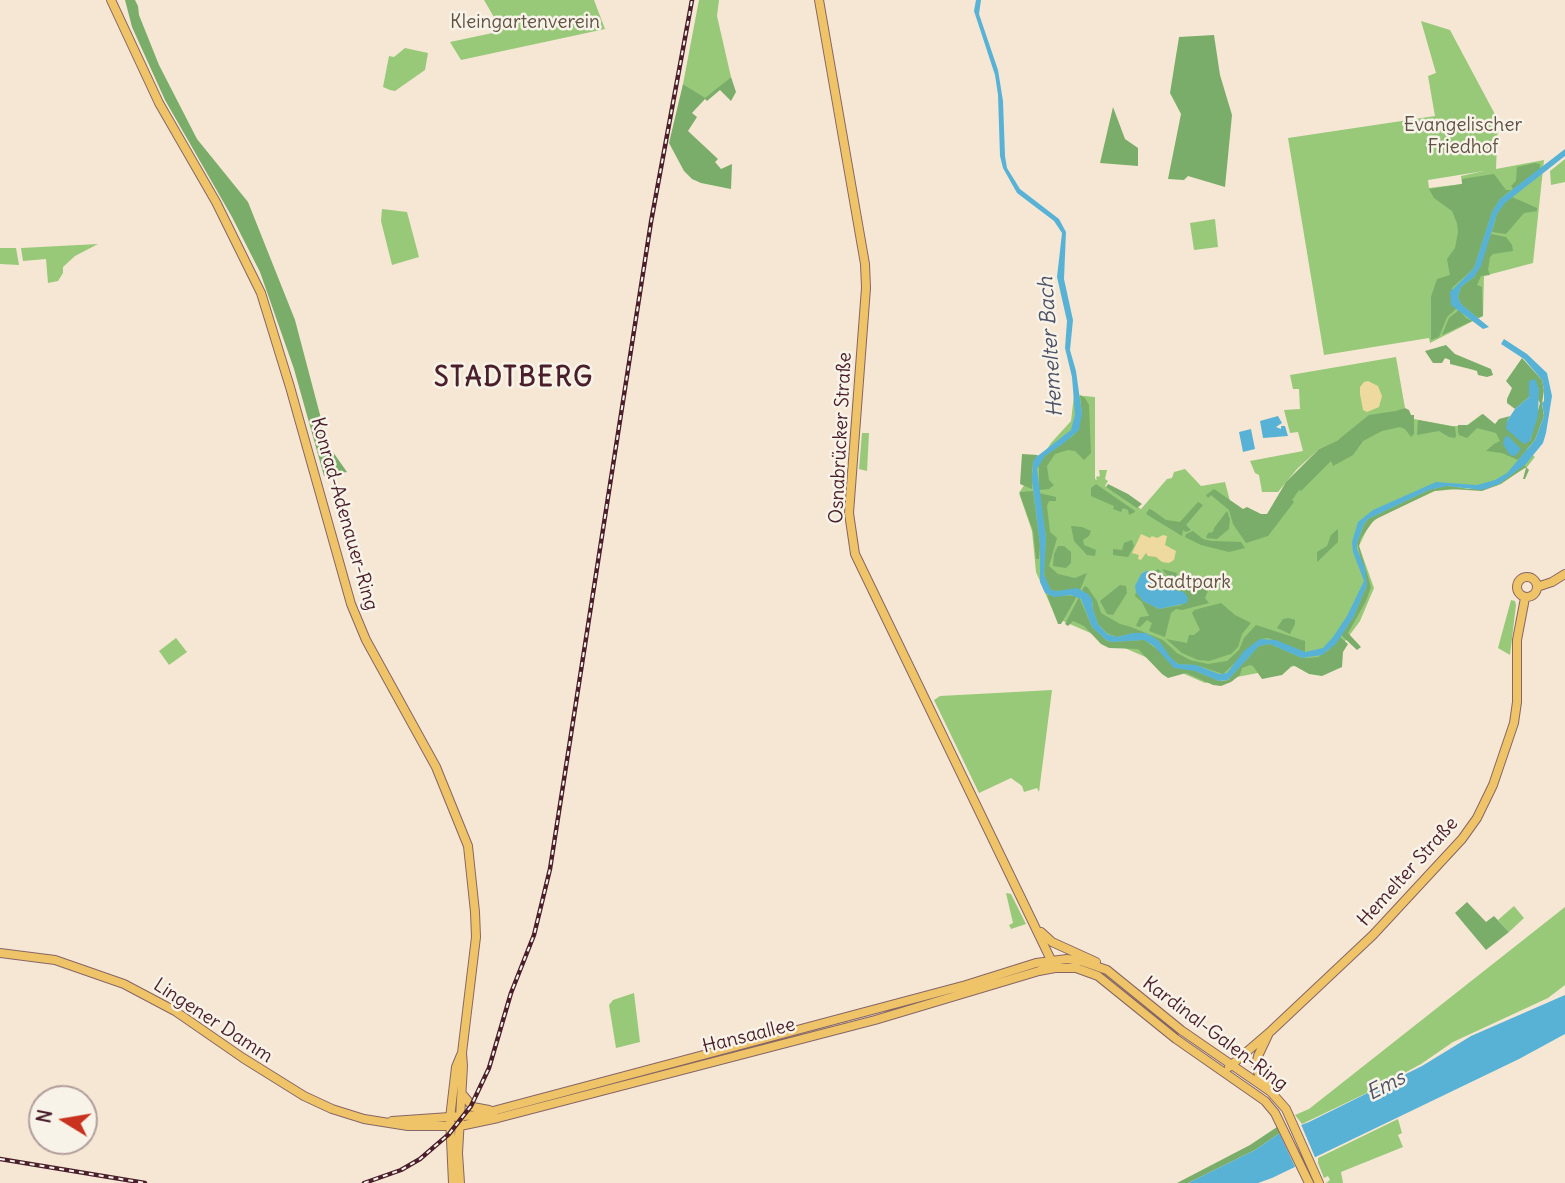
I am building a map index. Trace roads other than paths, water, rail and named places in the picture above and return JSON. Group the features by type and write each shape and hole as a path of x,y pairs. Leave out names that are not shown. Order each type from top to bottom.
{"main road":[{"name":"Konrad-Adenauer-Ring","path":"111,0 159,103 216,202 261,293 351,604 376,659 436,767 468,846 476,937 462,1053 460,1183"},
{"name":"Osnabrücker Straße","path":"819,0 865,264 866,288 850,499 854,549 861,570 1053,964"},
{"path":"1537,587 1529,577 1521,579 1517,589 1525,598 1533,595 1537,587 1565,574"},
{"name":"Hemelter Straße","path":"1224,1071 1271,1031 1373,935 1462,839 1477,818 1493,785 1514,723 1517,702 1517,640 1525,598"},
{"name":"Osnabrücker Straße","path":"1034,924 1052,942 1091,959 1107,970"},
{"name":"Lingener Damm","path":"0,953 55,960 124,984 175,1011 292,1090 332,1109 364,1119 408,1126 450,1122"},
{"name":"Kardinal-Galen-Ring","path":"1053,964 1075,960 1107,970 1181,1030 1271,1092 1286,1109 1319,1182"},
{"name":"Kardinal-Galen-Ring","path":"1053,964 1098,976 1176,1039 1258,1095 1275,1113 1309,1183"},
{"name":"Hansaallee","path":"460,1121 1053,964"},
{"name":"Hansaallee","path":"450,1122 516,1114 875,1020 1053,964"},
{"path":"1271,1031 1256,1065 1259,1075 1271,1092"},
{"name":"Konrad-Adenauer-Ring","path":"453,1183 450,1122 456,1067 462,1053"},
{"path":"462,1093 467,1102 475,1108 495,1110"}],"water":[{"path":"976,0 981,0 979,14 998,70 1003,101 1007,168 1020,189 1059,219 1066,232 1064,279 1073,320 1070,350 1082,414 1079,430 1045,456 1037,469 1046,538 1044,575 1051,590 1077,588 1088,594 1092,599 1098,624 1107,634 1117,637 1146,633 1159,641 1178,664 1196,665 1219,674 1227,673 1244,651 1260,639 1276,640 1305,652 1323,648 1347,616 1364,581 1353,552 1352,542 1358,522 1373,510 1436,482 1477,485 1495,480 1507,473 1535,440 1544,416 1542,380 1524,359 1501,344 1504,339 1527,354 1547,373 1552,396 1546,433 1543,443 1526,464 1499,484 1482,490 1447,486 1429,490 1368,519 1364,524 1357,549 1365,568 1367,585 1354,616 1336,644 1322,655 1302,658 1270,644 1259,646 1228,680 1219,681 1195,671 1174,668 1154,646 1144,640 1106,640 1092,627 1081,599 1071,595 1054,597 1045,593 1040,582 1040,545 1032,480 1033,463 1035,458 1071,430 1075,415 1072,377 1065,348 1067,321 1057,277 1062,233 1054,221 1017,193 1003,168 995,75 974,11"},
{"path":"1565,149 1565,156 1505,203 1497,214 1481,266 1474,277 1461,287 1458,297 1461,304 1489,327 1483,329 1451,305 1450,292 1474,268 1492,212 1500,199"},
{"path":"1535,379 1539,389 1538,416 1530,441 1524,444 1506,429 1507,421 1515,409 1529,397 1529,381"},
{"path":"1278,416 1282,423 1276,427 1281,429 1281,426 1285,426 1288,436 1263,438 1260,421"},
{"path":"1251,429 1255,449 1243,452 1239,432"},
{"path":"1508,436 1521,449 1515,456 1510,455 1503,444"},
{"path":"1155,571 1174,590 1184,592 1188,598 1187,603 1159,609 1143,601 1135,586 1141,574"},
{"name":"Ems","path":"1565,995 1565,1034 1519,1059 1272,1178 1258,1183 1188,1183 1255,1150 1280,1133 1309,1122 1422,1066 1471,1036"}],"railway":[{"path":"364,1183 401,1170 420,1159 449,1134 471,1106 489,1068 511,993 534,935 550,869 651,222 692,0"},
{"path":"0,1159 145,1183"}],"district":[{"name":"STADTBERG","path":"514,379"}],"park label":[{"name":"Kleingartenverein","path":"525,23"},
{"name":"Evangelischer Friedhof","path":"1463,137"},
{"name":"Stadtpark","path":"1189,583"}],"water label":[{"name":"Hemelter Bach","path":"1051,347"}]}
